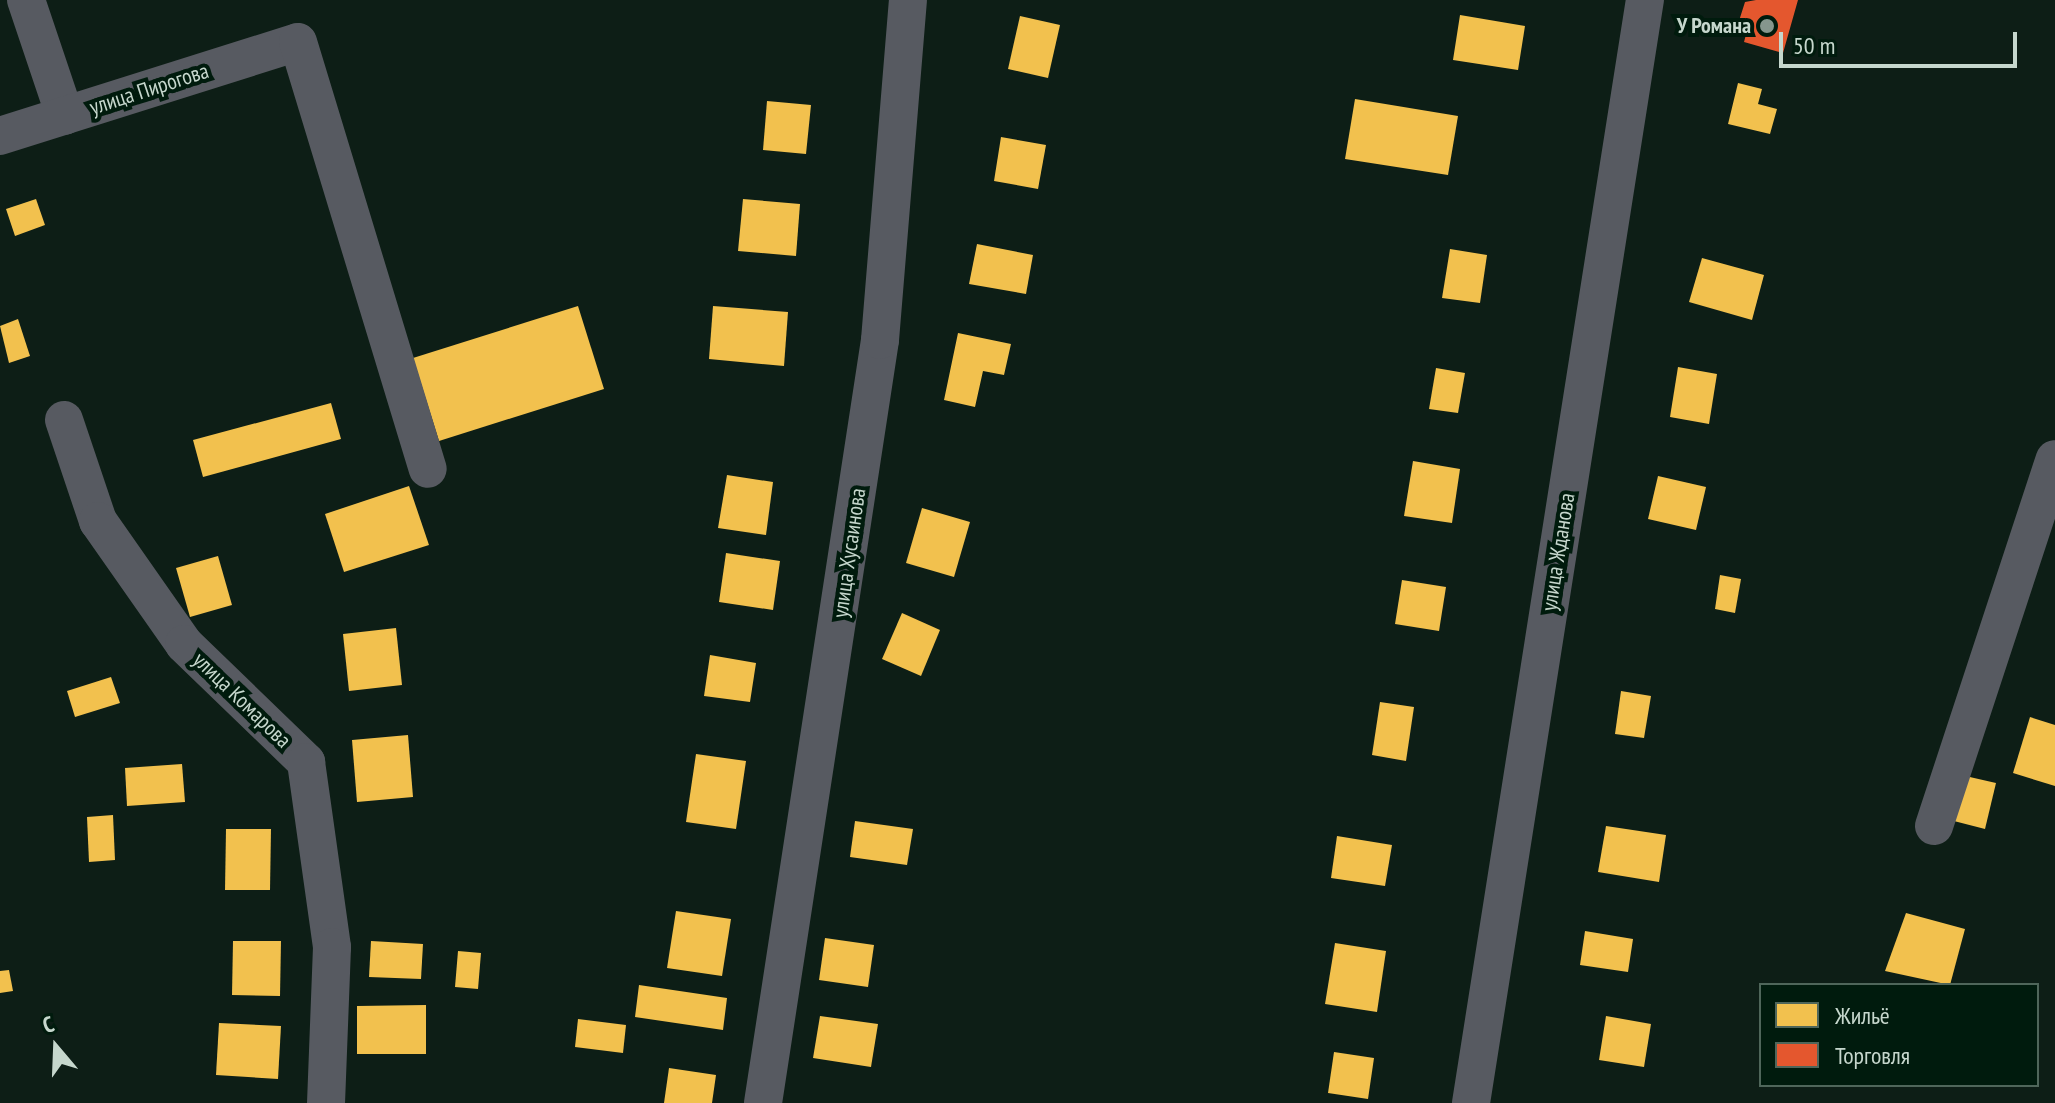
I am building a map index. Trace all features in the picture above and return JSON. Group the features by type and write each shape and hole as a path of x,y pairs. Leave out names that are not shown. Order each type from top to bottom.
{"street":[{"path":"26,0 65,116"},
{"name":"улица Хусаинова","path":"763,1103 880,340 908,0"},
{"name":"улица Жданова","path":"1471,1103 1645,0"},
{"name":"улица Пирогова","path":"0,136 298,42 428,469"},
{"name":"улица Комарова","path":"64,420 98,521 184,644 306,762 332,947 326,1103"},
{"path":"1934,826 2055,459"}],"building: Жильё":[{"path":"1460,15 1525,26 1518,70 1453,60"},
{"path":"1020,16 1060,25 1048,78 1008,69"},
{"path":"1738,83 1762,89 1758,104 1777,109 1770,134 1728,124"},
{"path":"1355,99 1458,116 1448,175 1345,159"},
{"path":"767,101 811,105 806,154 763,150"},
{"path":"1001,137 1046,145 1038,189 994,181"},
{"path":"36,199 45,225 15,236 6,209"},
{"path":"743,199 800,204 796,256 738,251"},
{"path":"977,244 1033,255 1026,294 969,284"},
{"path":"1450,249 1487,255 1480,303 1442,298"},
{"path":"1702,258 1764,275 1752,320 1689,302"},
{"path":"578,306 604,389 439,441 413,358"},
{"path":"713,306 788,312 784,366 709,359"},
{"path":"18,319 30,356 9,363 0,326"},
{"path":"958,333 1011,344 1004,375 983,371 975,407 944,400"},
{"path":"1678,367 1717,374 1709,424 1670,417"},
{"path":"1436,368 1465,373 1458,413 1429,409"},
{"path":"331,403 341,439 203,477 193,440"},
{"path":"1413,461 1460,469 1452,523 1404,516"},
{"path":"727,475 773,482 766,535 718,528"},
{"path":"1658,476 1706,487 1696,530 1648,519"},
{"path":"409,486 429,545 344,572 325,514"},
{"path":"922,508 970,522 954,577 906,563"},
{"path":"726,553 780,561 773,610 719,602"},
{"path":"218,556 232,605 190,617 176,568"},
{"path":"1720,575 1741,579 1735,613 1715,609"},
{"path":"1402,580 1446,587 1439,631 1395,624"},
{"path":"902,613 940,630 921,676 882,659"},
{"path":"396,628 402,685 349,691 343,634"},
{"path":"710,655 756,663 750,702 704,696"},
{"path":"111,677 120,703 75,717 67,691"},
{"path":"1621,691 1651,696 1644,738 1615,734"},
{"path":"1380,702 1414,707 1406,761 1372,755"},
{"path":"2030,717 2055,725 2055,786 2013,773"},
{"path":"408,735 413,797 357,802 352,740"},
{"path":"696,754 746,761 736,829 686,822"},
{"path":"182,764 185,802 127,806 125,768"},
{"path":"1961,775 1996,783 1985,829 1950,820"},
{"path":"113,815 115,860 89,862 87,817"},
{"path":"855,821 913,829 907,865 850,857"},
{"path":"1606,826 1666,835 1659,882 1598,872"},
{"path":"226,829 271,829 270,890 225,890"},
{"path":"1337,836 1392,845 1385,886 1331,878"},
{"path":"676,911 731,919 722,976 667,968"},
{"path":"1906,913 1965,929 1951,983 1885,971"},
{"path":"1585,931 1633,939 1628,972 1580,965"},
{"path":"825,938 874,945 868,987 819,980"},
{"path":"233,941 281,941 280,996 232,995"},
{"path":"371,941 423,944 421,979 369,977"},
{"path":"1335,943 1386,951 1377,1012 1325,1004"},
{"path":"458,951 481,953 478,989 455,987"},
{"path":"9,970 13,991 0,993 0,971"},
{"path":"639,985 727,998 723,1030 635,1017"},
{"path":"426,1005 426,1054 357,1054 357,1006"},
{"path":"820,1016 878,1024 871,1067 813,1058"},
{"path":"1606,1016 1651,1024 1644,1067 1599,1060"},
{"path":"578,1019 626,1025 623,1053 575,1047"},
{"path":"219,1023 281,1026 278,1079 216,1075"},
{"path":"1334,1052 1374,1058 1368,1099 1328,1093"},
{"path":"669,1068 716,1075 712,1103 664,1103"}],"building: Торговля":[{"name":"У Романа","path":"1798,0 1783,53 1744,42 1748,27 1738,24 1745,2"}],"place":[{"name":"У Романа","path":"1767,26"}]}
